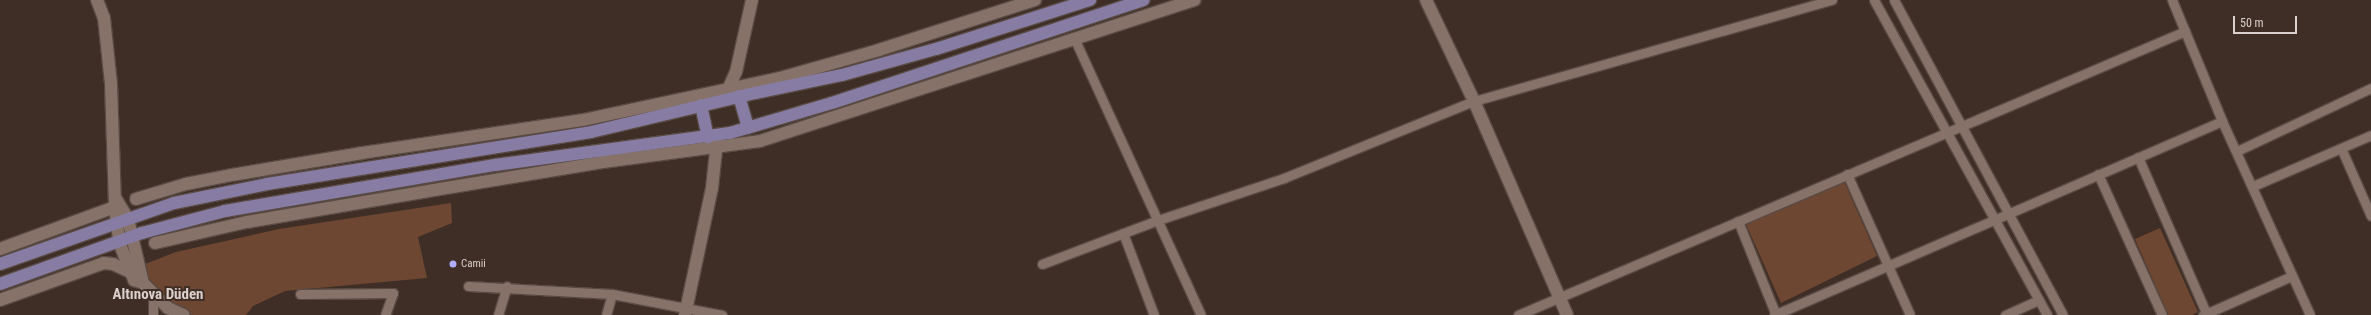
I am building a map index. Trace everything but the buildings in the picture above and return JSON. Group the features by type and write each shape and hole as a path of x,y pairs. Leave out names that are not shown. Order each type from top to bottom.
{"main road":[{"path":"0,264 174,203 591,132 739,96 878,65 1090,0"},
{"path":"0,284 132,237 225,211 495,164 713,136 748,128 832,103 1143,0"},
{"path":"739,96 748,128"},
{"path":"701,105 713,136"}],"street":[{"path":"97,0 104,18 111,84 116,203 123,221 132,237 143,283 168,308 184,315"},
{"path":"723,100 736,72 752,0"},
{"path":"136,199 180,186 232,176 362,152 582,120 780,78 866,54 1035,0"},
{"path":"155,243 247,222 603,162 760,141 1075,40 1194,0"},
{"path":"1426,0 1474,101 1567,315"},
{"path":"1042,264 1158,220 1284,178 1474,101 1832,0"},
{"path":"1874,0 1945,132 2048,315"},
{"path":"1894,0 2062,315"},
{"path":"2172,0 2222,121 2253,186 2310,315"},
{"path":"1518,315 1960,125 2185,31"},
{"path":"1075,40 1201,315"},
{"path":"2237,151 2371,88"},
{"path":"1738,221 1775,315 2222,121"},
{"path":"2253,186 2371,135"},
{"path":"686,311 712,188 716,148 713,136"},
{"path":"2341,148 2371,216"},
{"path":"2138,157 2205,314 2292,276"},
{"path":"1847,174 1910,315"},
{"path":"2098,174 2162,315"},
{"path":"214,195 232,176"},
{"path":"0,249 116,203"},
{"path":"225,211 247,222"},
{"path":"123,221 119,242 134,280 143,283"},
{"path":"1123,233 1154,315"},
{"path":"0,300 104,263 113,264 130,272"},
{"path":"468,286 507,286 612,294 686,311 722,315"},
{"path":"498,315 507,286"},
{"path":"300,294 393,292 385,315"},
{"path":"153,294 153,315"},
{"path":"606,315 612,294"},
{"path":"2004,315 2039,300"}],"shaded area":[{"path":"1844,181 1877,256 1781,303 1745,222"},
{"path":"451,203 452,223 418,237 427,278 285,291 253,306 246,315 193,315 171,308 146,274 145,264 176,252 279,229"},
{"path":"2160,228 2198,312 2192,315 2168,315 2135,239"}],"place":[{"name":"Camii","path":"453,264"}],"district":[{"name":"Altınova Düden","path":"158,295"}]}
